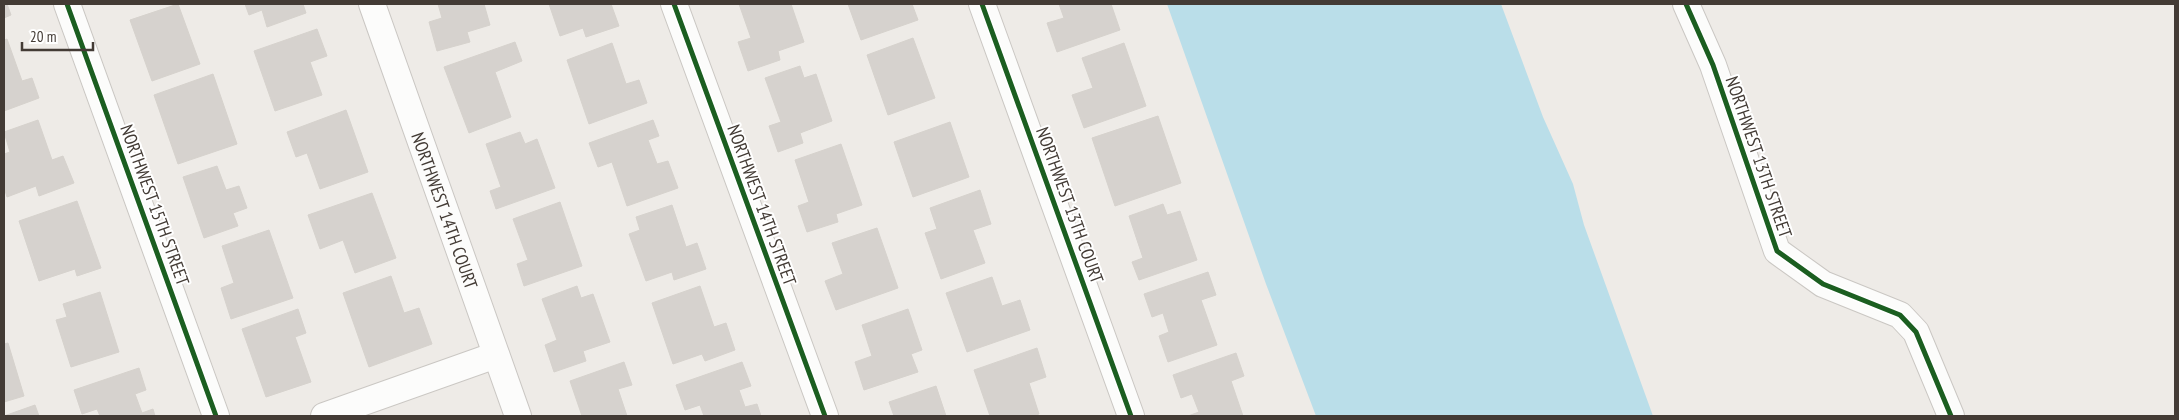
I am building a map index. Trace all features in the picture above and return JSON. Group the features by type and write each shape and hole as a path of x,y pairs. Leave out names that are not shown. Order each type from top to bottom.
{"street":[{"name":"NORTHWEST 15TH STREET","path":"67,4 216,416"},
{"name":"NORTHWEST 14TH COURT","path":"372,4 518,416"},
{"name":"NORTHWEST 14TH STREET","path":"674,4 825,416"},
{"name":"NORTHWEST 13TH COURT","path":"982,4 1131,416"},
{"name":"NORTHWEST 13TH STREET","path":"1686,4 1713,65 1777,251 1823,284 1900,315 1916,332 1951,416"},
{"path":"324,416 496,355"}],"water":[{"path":"1167,4 1501,4 1543,117 1573,184 1584,225 1653,416 1316,416 1266,284"}],"building":[{"path":"4,4 7,4 11,15 4,18"},
{"path":"178,4 200,64 152,81 130,20"},
{"path":"245,4 303,4 306,13 267,27 262,10 249,15"},
{"path":"438,4 484,4 490,25 467,32 470,42 437,51 429,22 442,18"},
{"path":"549,4 611,4 619,26 586,37 583,28 560,36"},
{"path":"739,4 791,4 804,42 778,51 780,60 748,71 738,42 751,38"},
{"path":"848,4 912,4 918,20 861,40"},
{"path":"1059,4 1111,4 1120,30 1057,52 1047,23 1064,18"},
{"path":"317,29 327,56 310,62 322,95 275,111 254,51"},
{"path":"913,38 935,98 888,115 867,55"},
{"path":"7,39 22,81 32,78 39,98 4,111 4,40"},
{"path":"515,42 522,61 495,72 511,117 469,133 444,67"},
{"path":"612,43 626,84 639,80 647,103 589,124 567,60"},
{"path":"1124,43 1146,106 1084,128 1072,95 1093,88 1082,58"},
{"path":"800,66 804,78 816,74 832,121 800,133 803,143 778,152 769,126 781,122 765,78"},
{"path":"213,74 237,144 178,164 154,95"},
{"path":"346,110 368,172 320,189 307,153 296,157 287,132"},
{"path":"1158,116 1181,183 1115,206 1092,138"},
{"path":"38,120 52,160 63,156 74,183 39,196 36,186 7,197 4,187 4,154 10,152 4,132"},
{"path":"653,120 659,136 648,140 657,164 668,161 678,188 627,206 612,162 598,167 589,143"},
{"path":"950,122 969,177 913,197 894,142"},
{"path":"520,132 525,144 537,139 555,188 496,209 490,191 501,187 486,144"},
{"path":"841,144 862,205 836,214 838,222 807,232 798,206 809,202 795,160"},
{"path":"217,166 226,190 239,186 247,208 233,213 238,226 204,238 183,177"},
{"path":"980,190 991,224 973,230 985,263 941,279 925,233 937,229 930,208"},
{"path":"372,193 396,258 355,273 343,240 320,249 308,215"},
{"path":"77,201 101,268 77,276 75,269 39,281 19,221"},
{"path":"560,202 582,266 524,286 517,264 528,260 513,219"},
{"path":"1163,204 1167,215 1180,211 1197,260 1139,280 1132,262 1143,258 1129,216"},
{"path":"672,205 686,247 697,243 706,269 674,280 672,272 646,281 629,234 640,230 636,217"},
{"path":"877,228 898,288 836,310 825,281 843,274 832,243"},
{"path":"269,230 293,298 231,319 221,288 234,283 222,246"},
{"path":"1208,272 1216,295 1201,300 1217,345 1168,362 1159,336 1169,332 1163,313 1152,317 1144,294"},
{"path":"391,276 404,313 419,308 432,344 369,367 343,293"},
{"path":"992,277 1002,306 1020,300 1030,330 967,352 946,293"},
{"path":"577,286 581,298 593,294 610,342 583,351 586,361 554,372 545,345 557,340 542,299"},
{"path":"700,286 714,327 726,323 735,350 705,361 702,354 673,364 652,303"},
{"path":"100,292 119,352 71,367 56,320 67,317 63,304"},
{"path":"298,309 306,333 295,337 311,382 266,397 242,329"},
{"path":"908,309 922,350 911,354 918,372 864,390 855,362 872,356 862,325"},
{"path":"8,343 24,396 4,402 4,344"},
{"path":"1037,348 1046,377 1029,383 1039,414 1032,416 990,416 974,370"},
{"path":"1236,353 1244,376 1231,381 1243,416 1188,416 1199,412 1192,394 1181,398 1173,375"},
{"path":"624,362 632,385 618,389 627,416 582,416 570,381"},
{"path":"742,362 751,386 739,390 745,407 757,404 761,416 704,416 700,405 685,410 676,385"},
{"path":"139,368 146,390 135,394 142,413 153,409 155,416 100,416 97,409 82,414 74,390"},
{"path":"936,386 946,416 894,416 889,402"},
{"path":"35,405 39,416 4,416"}],"cycle path":[{"path":"67,4 216,416"},
{"path":"674,4 825,416"},
{"path":"982,4 1131,416"},
{"path":"1686,4 1713,65 1777,251 1823,284 1900,315 1916,332 1951,416"}]}
